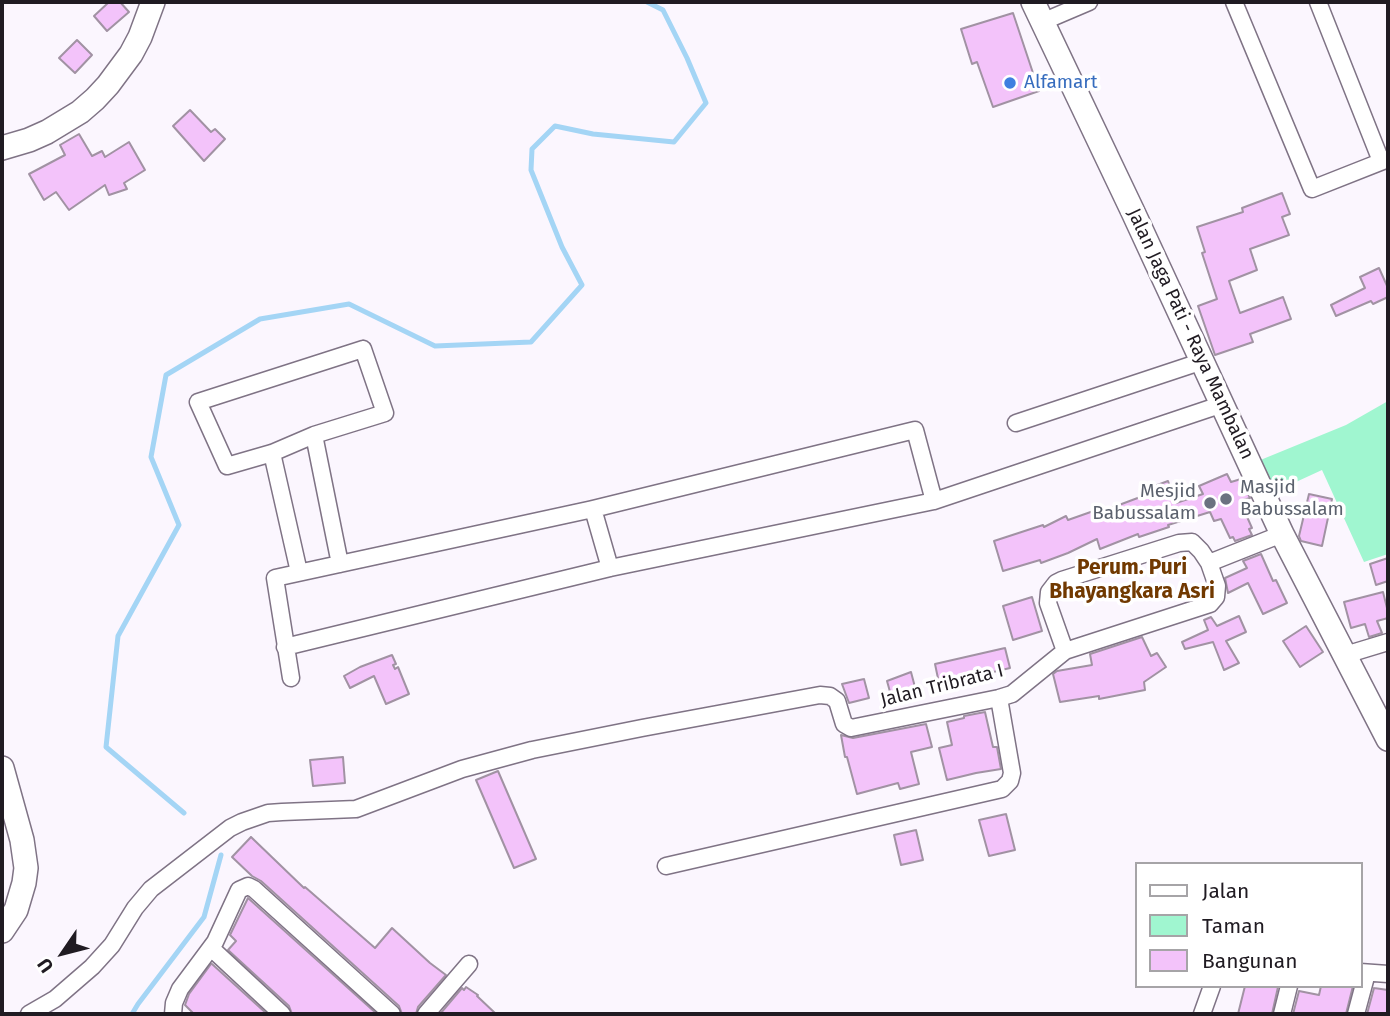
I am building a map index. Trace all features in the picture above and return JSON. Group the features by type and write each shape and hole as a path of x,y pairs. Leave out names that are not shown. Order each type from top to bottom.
{"street":[{"path":"2,148 47,132 94,99 114,78 131,54 141,37 153,2"},
{"path":"1037,12 1089,2"},
{"path":"1234,2 1312,189 1385,160 1318,2"},
{"name":"Jalan Jaga Pati - Raya Mambalan","path":"1037,12 1282,534 1388,739"},
{"path":"363,349 385,413 314,435 272,453 227,466 198,402 363,349"},
{"path":"1016,423 1203,361"},
{"path":"285,647 610,568 934,501 1223,404"},
{"path":"291,678 275,578 593,509 915,430 934,501"},
{"path":"314,435 340,564"},
{"path":"272,453 299,572"},
{"path":"593,509 610,568"},
{"path":"1066,651 1048,603 1049,592 1059,581 1186,542 1195,544 1209,563 1282,534"},
{"name":"Jalan Tribrata I","path":"29,1014 55,999 92,967 151,889 242,821 268,813 356,809 475,765 532,750 820,695 835,698 844,724 851,728 999,698 1012,694 1066,651 1208,606 1217,592 1209,563"},
{"path":"1345,655 1388,642"},
{"path":"666,866 1002,789 1010,781 1012,773 999,698"},
{"path":"2,768 22,840 26,868 16,910 2,931"},
{"path":"173,1014 174,1003 188,975 211,948 239,890 248,886 392,1014"},
{"path":"211,948 282,1014"},
{"path":"426,1014 469,964"},
{"path":"1364,972 1388,974"},
{"path":"1202,1014 1211,988"},
{"path":"1282,1014 1288,988"},
{"path":"1356,1014 1361,988"}],"green space":[{"path":"1388,401 1388,554 1364,562 1322,470 1272,493 1258,461 1346,425"}],"building":[{"path":"109,2 120,2 129,12 107,31 94,16"},
{"path":"1013,13 1039,91 993,107 977,62 972,64 961,29"},
{"path":"77,40 92,55 75,73 59,58"},
{"path":"190,110 211,132 215,129 225,139 204,161 173,126"},
{"path":"79,134 92,156 102,151 105,157 129,142 145,170 124,183 127,189 109,195 105,185 69,210 56,192 44,200 29,174 65,155 60,145"},
{"path":"1282,193 1290,214 1282,217 1289,235 1250,249 1257,270 1229,281 1240,313 1283,297 1291,319 1250,334 1253,342 1215,355 1198,306 1217,299 1202,253 1205,252 1197,227 1243,212 1242,208"},
{"path":"1379,268 1388,288 1388,297 1336,316 1331,305 1365,288 1360,277"},
{"path":"1227,474 1231,482 1241,479 1250,498 1240,501 1252,528 1249,529 1252,535 1235,541 1233,537 1230,538 1221,519 1214,521 1210,512 1139,537 1138,534 1100,549 1097,539 1041,563 1040,560 1003,571 994,541 1043,525 1044,527 1066,516 1068,520 1102,508 1103,511 1143,496 1141,491 1168,481 1176,503 1203,494 1199,486"},
{"path":"1309,494 1332,499 1322,546 1301,541 1299,536"},
{"path":"1261,554 1287,603 1263,614 1248,583 1228,593 1225,578 1247,568 1243,561"},
{"path":"1388,558 1388,581 1376,585 1370,564"},
{"path":"1383,592 1388,618 1377,621 1382,633 1369,637 1365,624 1351,628 1344,602"},
{"path":"1032,597 1042,631 1013,640 1003,606"},
{"path":"1239,616 1246,632 1226,641 1239,663 1224,670 1213,642 1185,649 1182,642 1208,630 1204,620 1211,617 1217,626"},
{"path":"1306,626 1323,652 1300,667 1283,641"},
{"path":"1142,637 1151,656 1157,653 1166,667 1144,682 1145,690 1099,699 1099,696 1060,702 1053,674 1092,665 1090,654"},
{"path":"1005,648 1010,668 966,677 967,682 940,688 935,664"},
{"path":"392,655 396,664 393,665 395,669 398,667 409,694 386,704 374,676 350,688 344,676"},
{"path":"911,672 916,691 892,699 887,681"},
{"path":"864,679 869,698 849,703 842,684"},
{"path":"985,712 1001,769 947,780 939,748 952,745 947,722"},
{"path":"926,724 932,747 911,752 919,784 900,789 898,783 857,794 841,735 853,738"},
{"path":"343,757 345,783 313,786 310,760"},
{"path":"498,771 536,859 514,868 476,780"},
{"path":"1006,814 1015,850 989,856 979,820"},
{"path":"916,830 923,860 901,865 894,835"},
{"path":"251,837 304,888 375,948 392,928 446,975 418,1007 416,1014 402,1014 399,1006 232,857"},
{"path":"248,898 377,1014 292,1014 289,1006 228,950 236,941 230,935"},
{"path":"211,964 267,1014 194,1014 185,1005 189,994"},
{"path":"466,987 496,1014 440,1014 462,988 464,990"},
{"path":"1244,988 1278,988 1272,1014 1238,1014"},
{"path":"1321,988 1352,988 1346,1014 1293,1014 1299,991 1319,995"},
{"path":"1374,988 1388,990 1388,1014 1367,1014"}],"waterway":[{"path":"184,813 106,747 118,636 179,525 151,457 166,375 260,319 349,304 435,346 531,342 582,285 562,247 531,170 532,149 555,126 593,134 674,142 706,103 663,10 647,2"},
{"path":"132,1014 204,917 221,855"}],"place":[{"name":"Alfamart","path":"1010,83"},
{"name":"Masjid Babussalam","path":"1226,499"},
{"name":"Mesjid Babussalam","path":"1210,503"}],"district":[{"name":"Perum. Puri Bhayangkara Asri","path":"1132,580"}]}
